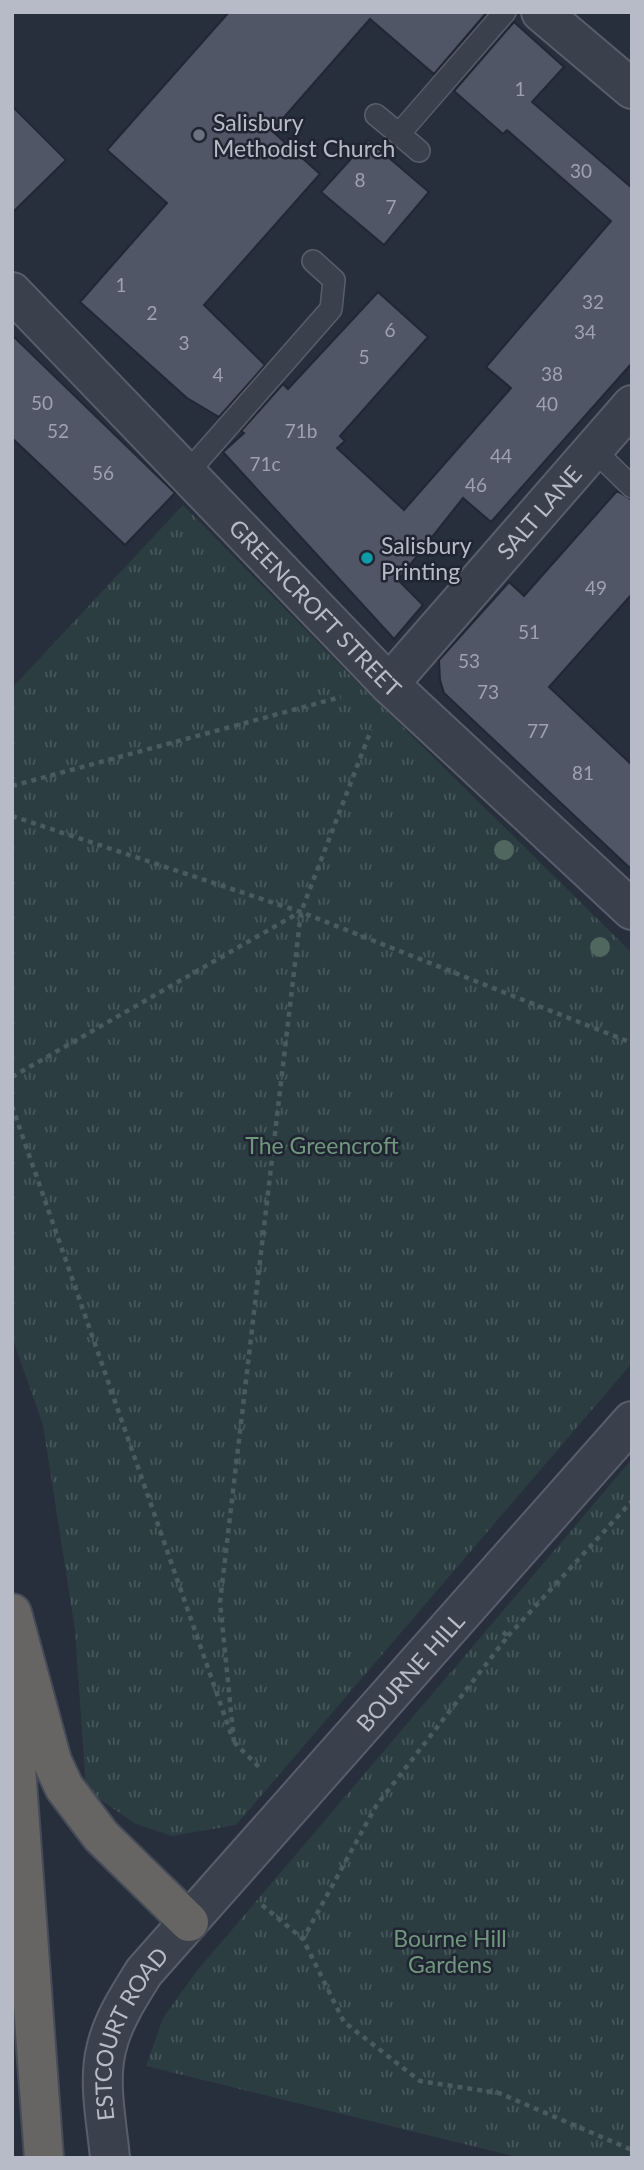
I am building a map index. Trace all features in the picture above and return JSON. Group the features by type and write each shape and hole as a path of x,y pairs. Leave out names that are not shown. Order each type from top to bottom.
{"highway":[{"path":"12,1613 52,1761 64,1787 101,1836 189,1922"},
{"path":"12,1712 44,2158"}],"street":[{"path":"550,15 632,89"},
{"name":"GREENCROFT STREET","path":"12,292 389,684 632,910"},
{"name":"SALT LANE","path":"389,684 632,405"},
{"name":"BOURNE HILL","path":"189,1922 632,1421"},
{"name":"ESTCOURT ROAD","path":"110,2158 103,2072 106,2049 115,2022 144,1972 189,1922"}],"lane":[{"path":"399,134 505,12"},
{"path":"376,115 419,151"},
{"path":"188,472 331,309 334,280 313,261"},
{"path":"593,449 632,487"}],"path":[{"path":"12,786 389,684"},
{"path":"234,1742 219,1602 301,912 389,684"},
{"path":"12,816 301,912 632,1043"},
{"path":"12,1077 301,912"},
{"path":"12,1106 234,1742 295,1803"},
{"path":"303,1939 376,1806 508,1636 632,1501"},
{"path":"471,1603 508,1636"},
{"path":"229,1878 303,1939 344,2022 420,2081 499,2093 632,2150"}],"green space":[{"name":"The Greencroft","path":"183,505 346,671 632,953 632,1363 236,1825 172,1836 136,1824 86,1790 75,1630 43,1425 12,1337 12,688"},
{"name":"Bourne Hill Gardens","path":"632,1459 632,2158 521,2158 146,2066 163,2018 196,1972"}],"building":[{"path":"229,12 487,12 434,74 370,19 272,131 320,174 204,305 265,365 219,417 187,398 80,302 167,203 107,150"},
{"path":"514,22 564,67 532,102 632,188 632,363 491,522 463,498 398,580 423,605 394,639 223,452 244,433 241,431 283,384 288,389 378,292 428,337 340,436 345,441 337,448 404,510 511,388 486,367 611,221 507,130 503,134 454,91"},
{"path":"12,106 66,160 12,213"},
{"path":"368,140 429,192 384,245 321,192"},
{"path":"12,335 175,493 125,545 12,438"},
{"path":"617,491 632,500 632,594 549,687 632,765 632,870 444,693 439,660 509,582 524,596"}],"place":[{"name":"Salisbury Methodist Church","path":"199,135"},
{"name":"Salisbury Printing","path":"367,558"}]}
